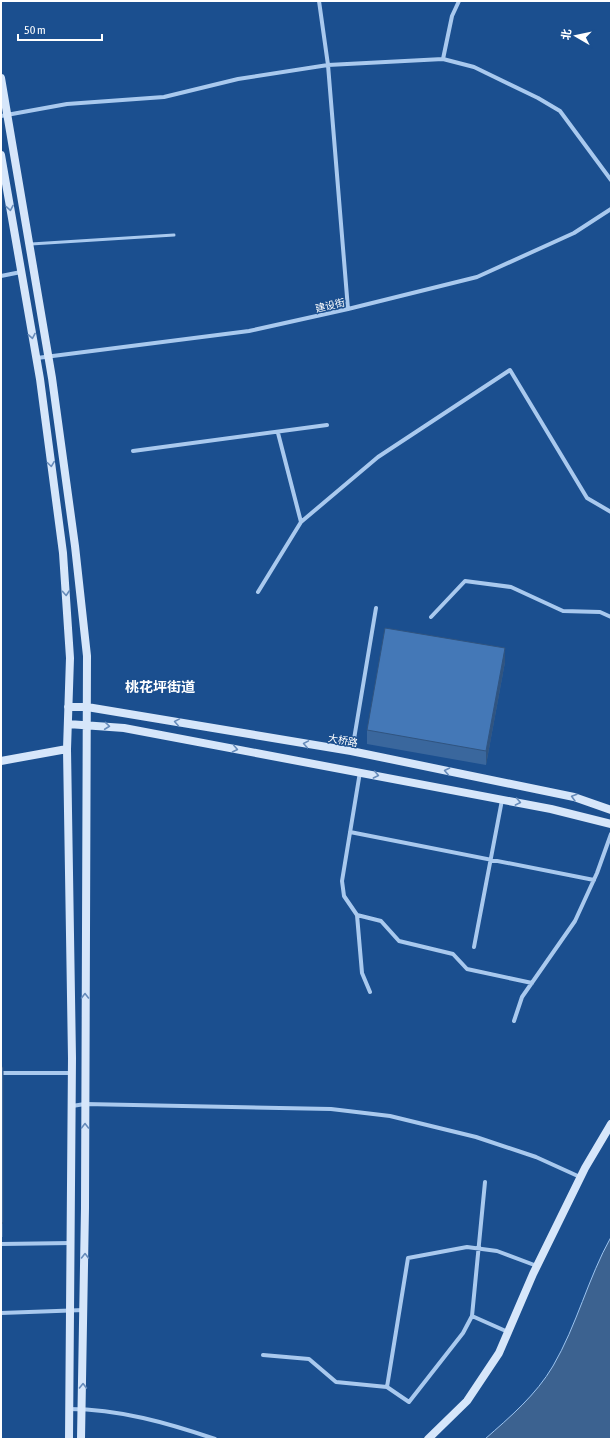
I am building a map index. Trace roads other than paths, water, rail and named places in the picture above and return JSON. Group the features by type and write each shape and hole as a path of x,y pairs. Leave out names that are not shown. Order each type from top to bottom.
{"main road":[{"path":"1,78 4,115 29,244 48,355 76,546 87,656 84,1310 81,1439"},
{"path":"1,156 36,358 63,553 70,658 67,749 72,1073 69,1439"},
{"name":"大桥路","path":"68,707 87,707 351,751 574,797 611,810"},
{"path":"68,724 86,724 124,728 551,809 611,824"},
{"path":"1,762 67,749"},
{"path":"428,1439 467,1401 499,1353 537,1266 580,1177 611,1124"}],"street":[{"path":"319,1 328,64 348,309"},
{"path":"443,59 452,16 459,1"},
{"path":"4,115 67,104 164,97 238,79 328,64 443,59 474,67 560,111 611,180"},
{"name":"建设街","path":"36,358 48,355 249,331 348,309 477,277 574,233 611,209"},
{"path":"1,276 22,272"},
{"path":"258,592 301,522 378,457 510,370 587,498 611,512"},
{"path":"133,452 327,425"},
{"path":"278,433 301,522"},
{"path":"431,617 465,581 511,587 563,611 600,612 611,617"},
{"path":"351,751 376,608"},
{"path":"360,772 342,882 344,896 357,915 362,973 370,992"},
{"path":"474,948 502,800"},
{"path":"350,832 594,880"},
{"path":"514,1021 522,997 575,921 594,880 611,834"},
{"path":"357,915 381,921 399,941 453,954 467,968 532,983"},
{"path":"1,1073 72,1073"},
{"path":"72,1106 85,1104 331,1108 390,1116 476,1137 536,1157 580,1177"},
{"path":"263,1355 309,1359 336,1382 387,1387 409,1402 463,1333 472,1316 485,1182"},
{"path":"1,1244 71,1244"},
{"path":"387,1387 408,1258 467,1246 497,1250 537,1266"},
{"path":"1,1313 84,1310"},
{"path":"472,1316 508,1332"},
{"path":"69,1409 114,1411 178,1426 215,1439"}],"lane":[{"path":"29,244 174,235"}],"water":[{"path":"611,1237 611,1439 485,1439 531,1396 553,1366 569,1334"}],"district":[{"name":"桃花坪街道","path":"160,687"}]}
